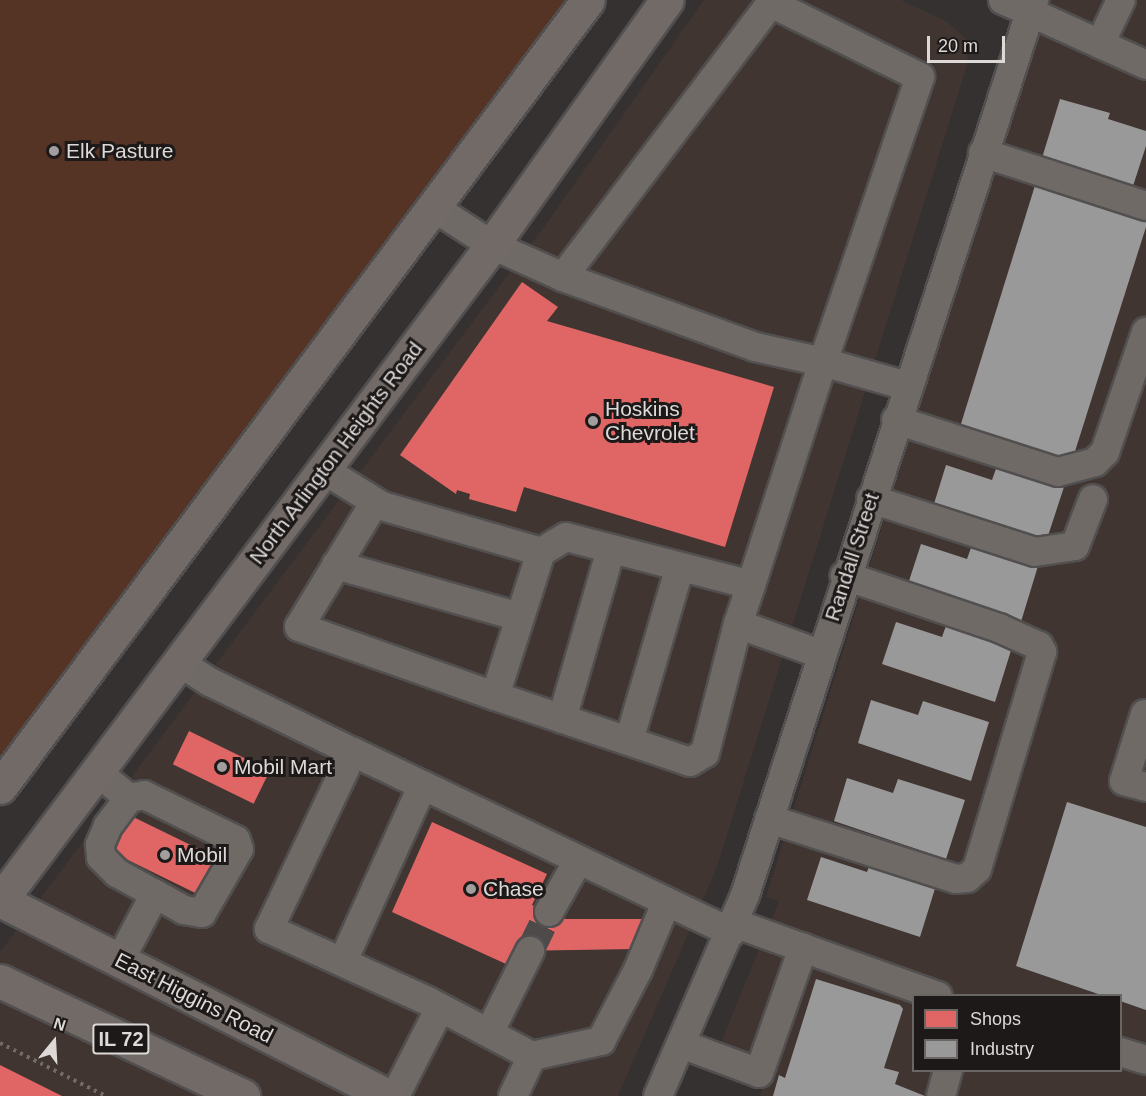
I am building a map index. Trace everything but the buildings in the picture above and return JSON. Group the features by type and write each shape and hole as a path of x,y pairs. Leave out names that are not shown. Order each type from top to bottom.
{"main road":[{"path":"0,787 588,0"},
{"name":"North Arlington Heights Road","path":"0,900 492,245 667,0"},
{"name":"East Higgins Road","path":"0,900 388,1096"},
{"name":"IL 72","path":"0,981 243,1096"}],"street":[{"path":"1003,0 1031,6 1100,44 1146,65"},
{"path":"1100,44 1121,0"},
{"path":"375,502 298,627 690,762 705,753 738,624 823,362 920,76 771,3 562,277"},
{"name":"Randall Street","path":"658,1096 733,928 1031,6"},
{"path":"983,153 1146,206"},
{"path":"433,207 492,245 562,277 755,346 823,362 907,386"},
{"path":"896,420 1058,472 1095,462 1105,452 1146,332"},
{"path":"324,470 375,502 541,552"},
{"path":"871,499 1035,552 1075,546 1093,499"},
{"path":"495,696 541,552 566,537 751,585"},
{"path":"562,719 610,549"},
{"path":"336,565 520,617"},
{"path":"629,741 680,567"},
{"path":"768,819 956,879 967,878 977,869 1042,652 1039,646 1009,636 999,628 845,576"},
{"path":"738,624 820,654"},
{"path":"179,662 210,682 666,903 733,928 803,948 932,994"},
{"path":"1146,712 1125,780 1146,787"},
{"path":"353,752 269,929 343,961 532,1056 601,1041 638,970 666,903"},
{"path":"97,772 129,798"},
{"path":"343,961 423,785"},
{"path":"144,795 236,840 239,849 202,913 184,910 155,894 117,873 101,857 100,845 108,826 129,798 144,795"},
{"path":"549,912 578,861"},
{"path":"120,960 155,894"},
{"path":"681,1044 759,1073 803,948"},
{"path":"489,1033 530,951"},
{"path":"394,1096 440,1008"},
{"path":"1122,1053 1146,1060"},
{"path":"513,1096 532,1056"},
{"path":"941,1096 948,1072"}],"path":[{"path":"0,1043 106,1096"}],"shaded area":[{"path":"0,0 580,0 0,780"},
{"path":"704,0 901,0 946,21 966,39 968,62 717,867 618,1096 0,1096 0,952 549,220"},
{"path":"1047,0 1146,0 1146,1096 760,1096 763,1084 712,1064 779,901 766,897"}],"tunnel":[{"path":"530,951 549,912"}],"place":[{"name":"Elk Pasture","path":"54,151"},
{"name":"Hoskins Chevrolet","path":"593,421"},
{"name":"Mobil Mart","path":"222,767"},
{"name":"Mobil","path":"165,855"},
{"name":"Chase","path":"471,889"}]}
